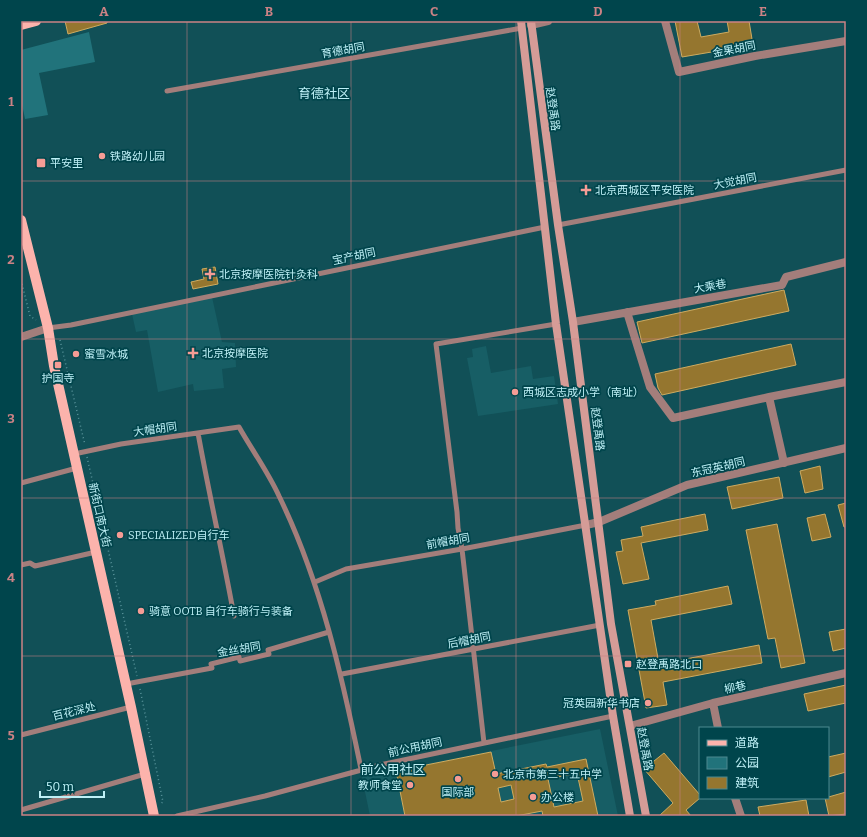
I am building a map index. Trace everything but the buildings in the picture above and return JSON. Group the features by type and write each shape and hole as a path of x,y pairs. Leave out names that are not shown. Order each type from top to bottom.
{"main road":[{"path":"21,25 36,21"},
{"name":"赵登禹路","path":"531,23 558,225 573,322 611,624 646,816"},
{"name":"赵登禹路","path":"522,25 556,324 613,716 630,816"},
{"name":"新街口南大街","path":"21,220 48,328 54,366 126,684 153,814"}],"street":[{"path":"531,23 548,21"},
{"name":"金果胡同","path":"665,21 679,72 755,56 846,41"},
{"name":"大乘巷","path":"573,322 782,284 786,277 846,262"},
{"path":"628,312 650,387 673,418 846,382"},
{"path":"21,336 48,328"},
{"path":"769,397 784,463"},
{"name":"东冠英胡同","path":"586,525 599,522 687,485 846,448"},
{"name":"柳巷","path":"630,726 713,703 846,673"},
{"path":"713,703 718,727"},
{"path":"735,799 741,816"}],"lane":[{"name":"育德胡同","path":"167,91 522,25"},
{"name":"大觉胡同","path":"558,225 846,170"},
{"name":"宝产胡同","path":"48,328 71,325 545,226"},
{"path":"484,742 462,549 458,528 436,344 556,324"},
{"name":"大帽胡同","path":"74,454 121,444 239,427 279,496 314,582"},
{"path":"198,433 211,506 224,558 234,616"},
{"path":"21,483 77,468"},
{"name":"前帽胡同","path":"314,582 346,569 462,549 586,525"},
{"path":"21,565 30,563 35,566 96,552"},
{"path":"314,582 342,674 362,769"},
{"name":"后帽胡同","path":"342,674 600,625"},
{"name":"金丝胡同","path":"126,684 212,668 211,664 238,657 240,661 269,654 268,650 329,632"},
{"name":"百花深处","path":"21,735 131,707"},
{"name":"前公用胡同","path":"177,816 265,796 362,769 484,742 613,716"},
{"path":"21,810 145,774"}],"path":[{"path":"21,280 30,316 48,328 61,342 138,682 163,802 153,814"}],"shaded area":[{"name":"北京按摩医院","path":"212,297 222,342 235,343 236,367 222,369 224,388 194,391 193,384 158,392 147,330 136,332 132,314"},
{"name":"西城区志成小学（南址）","path":"486,346 491,373 531,366 533,379 554,376 558,404 478,416 467,358 473,357 472,349"},
{"name":"北京市第三十五中学","path":"600,729 618,816 370,816 362,777"}],"green space":[{"path":"89,32 95,62 39,73 48,115 25,119 21,99 21,50"}],"place":[{"name":"铁路幼儿园","path":"102,156"},
{"name":"平安里","path":"41,163"},
{"name":"北京西城区平安医院","path":"586,190"},
{"name":"北京按摩医院针灸科","path":"210,274"},
{"name":"北京按摩医院","path":"193,353"},
{"name":"蜜雪冰城","path":"76,354"},
{"name":"护国寺","path":"58,365"},
{"name":"西城区志成小学（南址）","path":"515,392"},
{"name":"SPECIALIZED自行车","path":"120,535"},
{"name":"骑意 OOTB 自行车骑行与装备","path":"141,611"},
{"name":"赵登禹路北口","path":"628,664"},
{"name":"冠英园新华书店","path":"648,703"},
{"name":"北京市第三十五中学","path":"495,774"},
{"name":"国际部","path":"458,779"},
{"name":"教师食堂","path":"410,785"},
{"name":"办公楼","path":"533,797"}],"district":[{"name":"育德社区","path":"324,93"},
{"name":"前公用社区","path":"393,769"}]}
